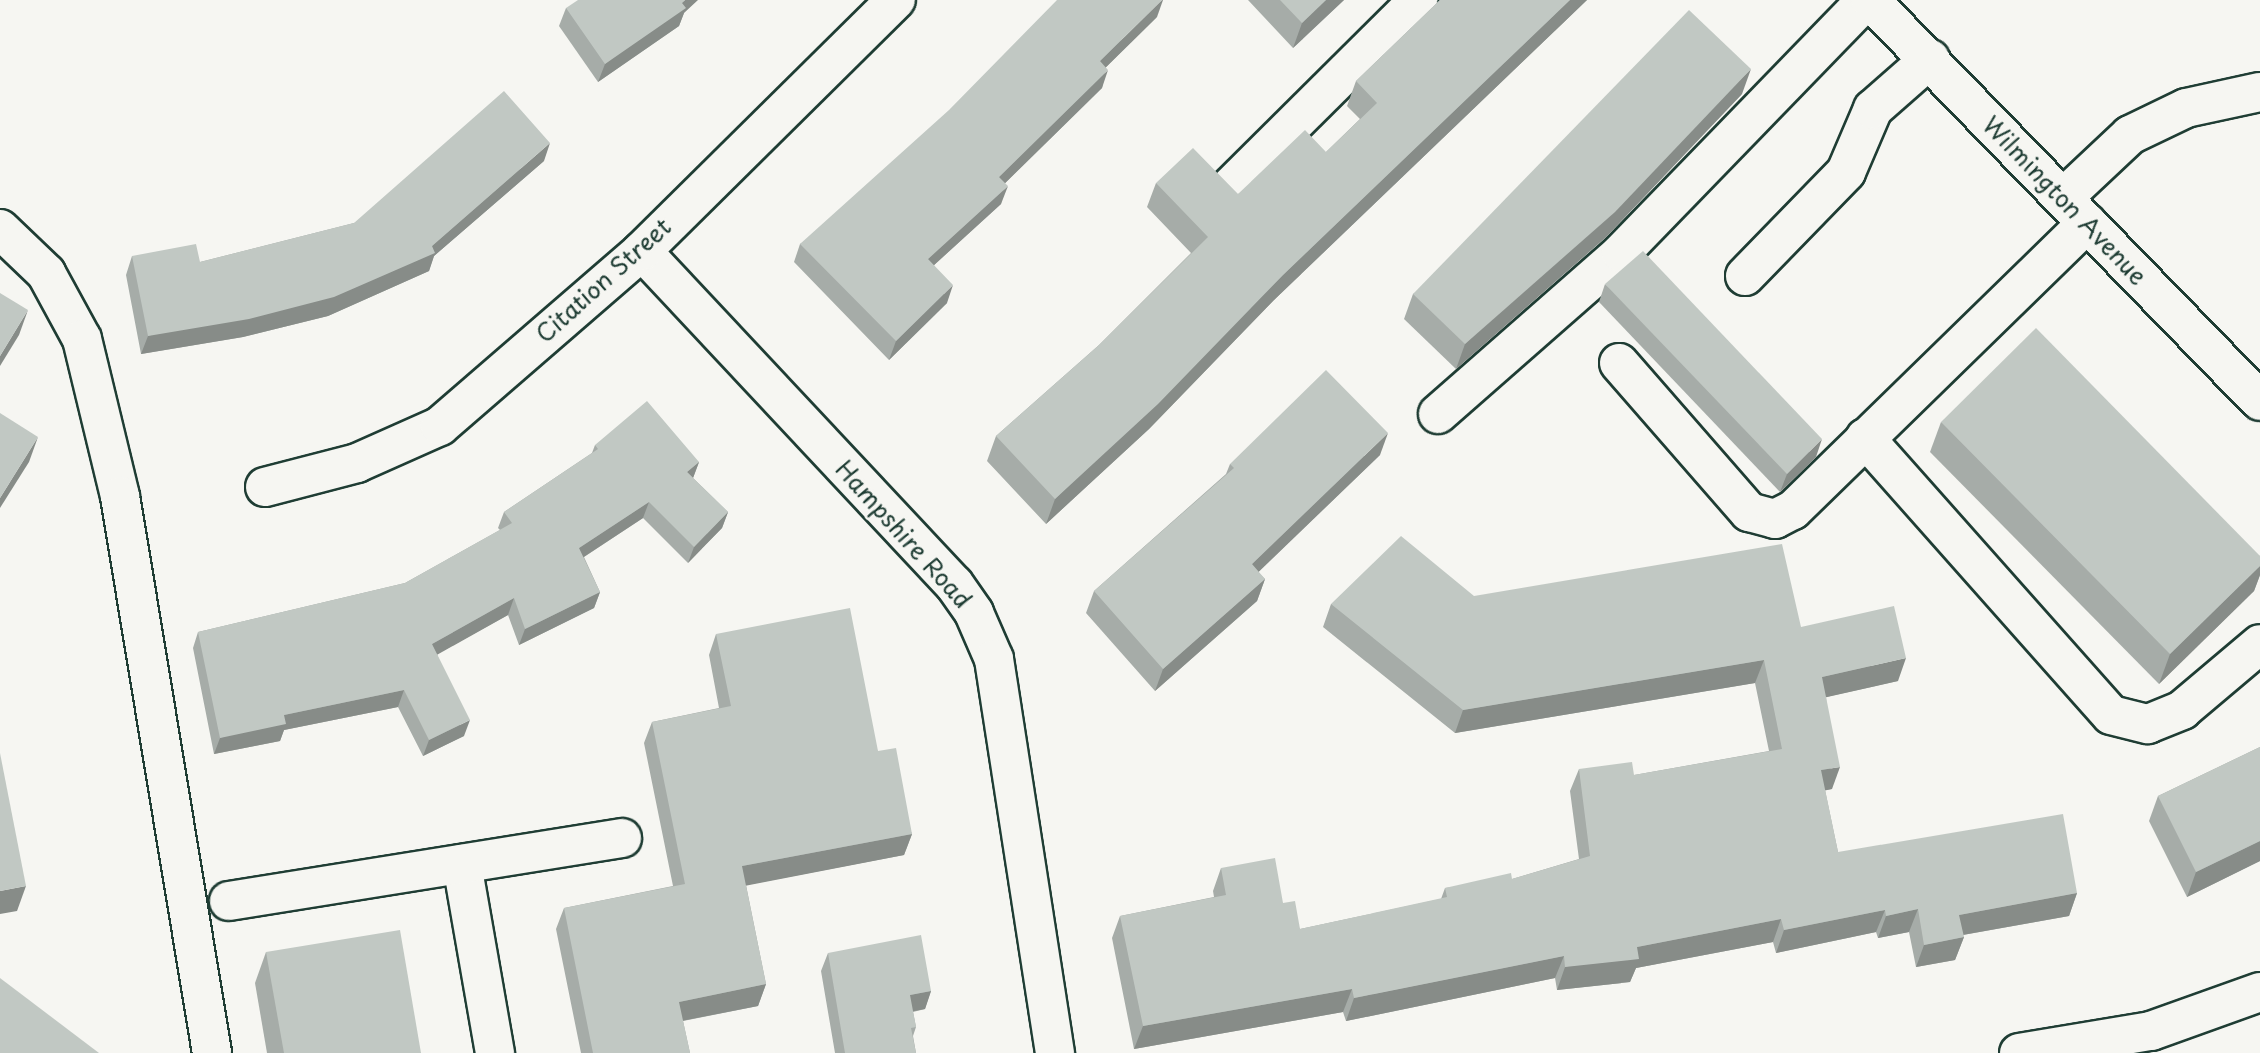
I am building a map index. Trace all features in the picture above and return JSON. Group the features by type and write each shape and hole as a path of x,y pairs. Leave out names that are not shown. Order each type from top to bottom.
{"street":[{"name":"Citation Street","path":"265,487 357,463 440,426 642,251 896,0"},
{"path":"1231,186 1418,0"},
{"path":"1438,414 1621,253 1868,0"},
{"name":"Wilmington Avenue","path":"1868,0 1930,59 2260,401"},
{"path":"1745,276 1846,172 1873,109 1930,59"},
{"path":"1619,363 1749,512 1775,519 1793,510 1866,438 2075,211 2130,135 2186,108 2260,92"},
{"path":"0,229 46,273 82,339 120,496 212,1053"},
{"name":"Hampshire Road","path":"642,251 954,584 974,613 994,659 1055,1053"},
{"path":"1866,438 2111,715 2148,724 2182,710 2260,644"},
{"path":"229,901 622,838"},
{"path":"462,864 495,1053"},
{"path":"2019,1053 2151,1031 2260,992"}],"building":[{"path":"578,0 685,0 682,3 686,8 605,64 566,8"},
{"path":"1057,0 1162,0 1100,61 1108,70 999,177 1008,186 928,259 953,285 896,341 800,244 949,110"},
{"path":"1280,0 1326,0 1302,23"},
{"path":"1440,0 1570,0 1283,275 1158,404 1055,499 996,436 1099,345 1208,237 1156,183 1193,148 1238,194 1305,130 1326,152 1377,103 1356,81"},
{"path":"1689,10 1751,69 1615,212 1465,344 1413,294"},
{"path":"504,91 550,143 432,246 435,253 334,297 249,319 148,336 132,256 196,244 200,262 354,223"},
{"path":"1643,251 1822,439 1787,474 1605,284"},
{"path":"0,293 28,310 0,356"},
{"path":"2036,328 2260,556 2260,566 2170,654 1941,422"},
{"path":"1326,370 1388,433 1252,564 1265,579 1163,669 1094,591 1234,468 1230,464"},
{"path":"647,401 699,462 687,472 728,512 694,547 649,502 579,548 600,592 525,629 514,598 432,644 470,720 429,740 404,690 284,715 286,724 220,738 198,632 405,583 512,523 504,512 598,449 595,445"},
{"path":"0,413 38,437 0,498"},
{"path":"1401,536 1474,596 1782,544 1801,627 1894,606 1906,658 1822,677 1840,767 1821,770 1838,852 2063,814 2077,893 1959,915 1964,937 1924,945 1918,909 1886,916 1885,910 1784,930 1781,919 1637,947 1639,959 1565,967 1564,956 1354,998 1352,989 1143,1026 1120,916 1226,895 1221,868 1275,858 1283,903 1295,901 1300,929 1447,897 1445,888 1511,873 1512,879 1590,856 1579,769 1632,762 1634,775 1782,749 1764,660 1463,710 1331,604"},
{"path":"850,608 878,751 896,748 912,834 742,866 766,984 679,1002 690,1053 593,1053 564,908 685,884 652,722 731,706 716,634"},
{"path":"2260,747 2260,841 2196,872 2158,796"},
{"path":"0,753 26,886 0,891"},
{"path":"400,930 421,1053 284,1053 266,952"},
{"path":"921,935 931,991 910,995 916,1027 911,1028 916,1053 845,1053 828,953"},
{"path":"0,978 99,1053 0,1053"}]}
